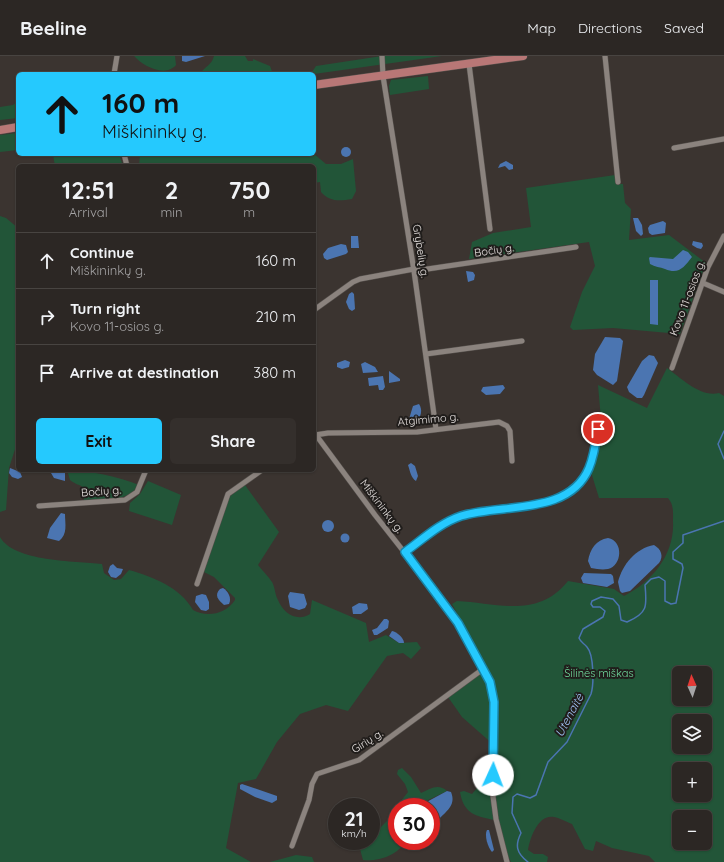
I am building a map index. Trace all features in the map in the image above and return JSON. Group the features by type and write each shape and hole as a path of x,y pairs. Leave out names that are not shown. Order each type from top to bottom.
{"highway":[{"path":"316,85 523,56"},
{"path":"0,130 16,127"}],"street":[{"path":"114,72 117,56"},
{"name":"Grybelių g.","path":"382,56 436,429"},
{"path":"605,56 618,182"},
{"path":"469,64 490,229"},
{"path":"674,148 724,139"},
{"name":"Kovo 11-osios g.","path":"672,368 708,268 724,236"},
{"name":"Bočių g.","path":"316,309 357,280 414,270 576,248"},
{"path":"703,283 724,292"},
{"path":"426,354 522,341"},
{"name":"Atgimimo g.","path":"316,435 328,433 418,432 504,423 510,431 512,461"},
{"path":"405,552 444,524 463,516 549,502 569,492 579,484 589,469 598,429"},
{"name":"Miškininkų g.","path":"316,436 458,623 484,669 493,692 492,788 496,819 507,862"},
{"name":"Bočių g.","path":"39,506 126,500 137,492 145,472"},
{"path":"197,584 228,494 259,472"},
{"name":"Girių g.","path":"292,846 309,800 312,784 317,774 359,760 484,669"}],"green space":[{"path":"134,56 175,56 176,65 171,69 160,71 148,67"},
{"path":"214,56 245,56 248,61 253,61 253,59 270,66 272,72 202,72"},
{"path":"382,56 442,56 316,74 316,72 312,72 316,66"},
{"path":"428,76 429,89 390,95 389,86 391,80"},
{"path":"16,103 16,118 0,120 0,107 13,105"},
{"path":"16,133 16,150 0,152 0,135"},
{"path":"53,156 120,156 122,164 55,164"},
{"path":"140,156 316,156 326,164 341,164 353,159 356,191 352,199 339,200 328,198 321,192 320,182 316,183 316,164 139,164"},
{"path":"615,175 616,184 623,184 625,203 631,209 629,240 669,235 706,263 680,334 613,328 573,330 570,327 582,292 595,266 589,242 469,259 472,242 493,233 531,227 526,188"},
{"path":"0,216 6,218 16,226 16,446 9,468 6,510 0,512"},
{"name":"Šilinės miškas","path":"667,368 698,390 712,394 719,393 724,396 724,862 655,862 649,856 612,848 596,841 593,851 585,849 572,824 561,819 548,817 539,823 533,833 528,850 534,854 543,854 548,857 547,862 511,862 506,852 498,821 473,814 465,806 462,800 460,792 464,791 472,794 477,788 478,772 495,775 495,746 462,717 448,697 487,669 452,604 457,601 502,606 530,605 544,600 556,593 568,581 614,589 624,596 644,583 652,575 666,556 670,545 673,533 673,515 672,506 668,498 599,498 591,472 602,431 598,385 647,408"},
{"path":"68,472 91,472 104,474 139,485 128,495 114,499 84,500 82,487 70,480"},
{"path":"148,481 181,495 172,525 129,511 130,503 140,494"},
{"path":"245,485 279,532 258,565 272,582 276,596 287,613 296,617 310,614 312,600 366,623 369,642 386,635 399,643 417,642 421,648 411,659 403,653 387,656 348,711 326,705 300,714 277,742 256,779 238,783 226,848 251,862 0,862 0,537 7,545 31,556 62,561 102,564 104,573 114,580 121,579 129,570 147,576 173,589 188,602 193,610 204,614 216,613 227,609 235,598 214,577 204,572 228,499 233,493"},
{"path":"402,768 411,777 421,793 437,787 447,791 432,798 403,798 408,792 405,784 397,774 398,770"},
{"path":"387,821 388,850 398,850 381,859 363,860 360,850 380,850 380,828"},
{"path":"296,855 312,857 314,862 270,862"}],"water":[{"path":"182,56 205,56 186,62 182,61"},
{"path":"344,147 348,147 350,148 350,156 344,157 341,154 341,150"},
{"path":"506,161 513,165 513,169 509,170 505,166 498,168 500,164"},
{"path":"633,218 638,218 642,225 643,234 641,236 636,231"},
{"path":"663,221 666,223 665,233 652,235 649,233 648,228 650,225"},
{"path":"351,236 358,236 359,248 351,248"},
{"path":"693,241 702,243 703,246 701,249 692,245"},
{"path":"341,244 346,245 348,252 346,254 327,260 324,258 323,254 328,248"},
{"path":"683,250 688,252 692,257 681,269 670,271 650,264 650,257 673,259"},
{"path":"466,271 473,272 475,275 474,280 468,282"},
{"path":"650,280 658,280 658,325 650,324"},
{"path":"352,292 354,294 355,309 352,311 349,309 346,302 349,294"},
{"path":"605,337 620,338 623,341 617,381 613,385 597,375 593,370 595,354"},
{"path":"649,355 654,356 658,363 644,395 642,398 637,398 629,392 627,387 642,361"},
{"path":"345,360 350,362 349,367 342,369 337,367 337,363"},
{"path":"365,362 375,367 378,372 363,373 361,364"},
{"path":"389,371 400,379 400,381 389,383"},
{"path":"383,376 385,387 383,390 379,390 378,385 369,386 368,378"},
{"path":"503,385 505,388 500,394 486,395 481,391 483,387"},
{"path":"419,404 421,409 420,416 416,422 411,422 409,419 413,406"},
{"path":"411,463 415,466 418,476 416,481 412,476 408,465"},
{"path":"10,468 16,470 16,472 20,472 22,477 18,479 12,477 9,473"},
{"path":"65,472 65,481 54,478 51,473"},
{"path":"61,513 65,514 64,535 59,541 47,538 50,528"},
{"path":"326,520 330,520 334,526 330,532 326,532 322,528 322,524"},
{"path":"343,534 347,534 349,538 347,542 343,542 341,540 341,536"},
{"path":"608,538 613,540 619,548 616,563 613,567 608,569 591,568 588,561 592,549 597,543"},
{"path":"654,545 661,553 661,560 659,563 630,591 622,593 618,582 626,564 641,550"},
{"path":"113,564 117,568 123,569 121,574 116,578 111,577 108,572 110,566"},
{"path":"584,573 611,574 613,576 614,583 607,587 583,583 581,578"},
{"path":"223,588 228,593 230,597 229,604 224,605 219,599 217,593"},
{"path":"290,592 304,594 307,604 305,608 299,610 290,607 288,596"},
{"path":"202,594 206,595 209,602 209,609 206,611 201,610 195,602 196,596"},
{"path":"359,603 367,604 368,609 361,614 353,614 352,607"},
{"path":"384,619 389,621 388,628 377,635 374,635 372,630 377,628"},
{"path":"392,631 403,639 404,643 399,643 389,636"},
{"path":"242,784 277,796 277,800 272,803 255,797 240,789 240,785"},
{"path":"447,791 451,792 453,800 452,803 440,818 440,798 434,798"},
{"path":"487,830 489,830 494,850 492,852 487,841"}],"waterway":[{"name":"Utenaitė","path":"724,431 718,444 724,459"},
{"name":"Utenaitė","path":"528,862 519,852 517,845 521,833 512,813 513,797 517,794 530,798 536,795 548,762 567,742 591,694 593,677 591,656 587,647 579,638 583,629 603,617 605,611 600,607 593,607 591,604 592,601 601,597 613,599 619,606 621,620 627,622 634,619 645,608 645,585 651,579 659,577 665,581 665,601 671,604 676,603 683,568 682,564 673,559 673,552 683,543 683,535 724,521"}],"route":[{"path":"493,775 494,702 490,682 458,623 405,552 427,535 453,519 463,516 549,502 569,492 579,484 589,469 598,429"}]}
